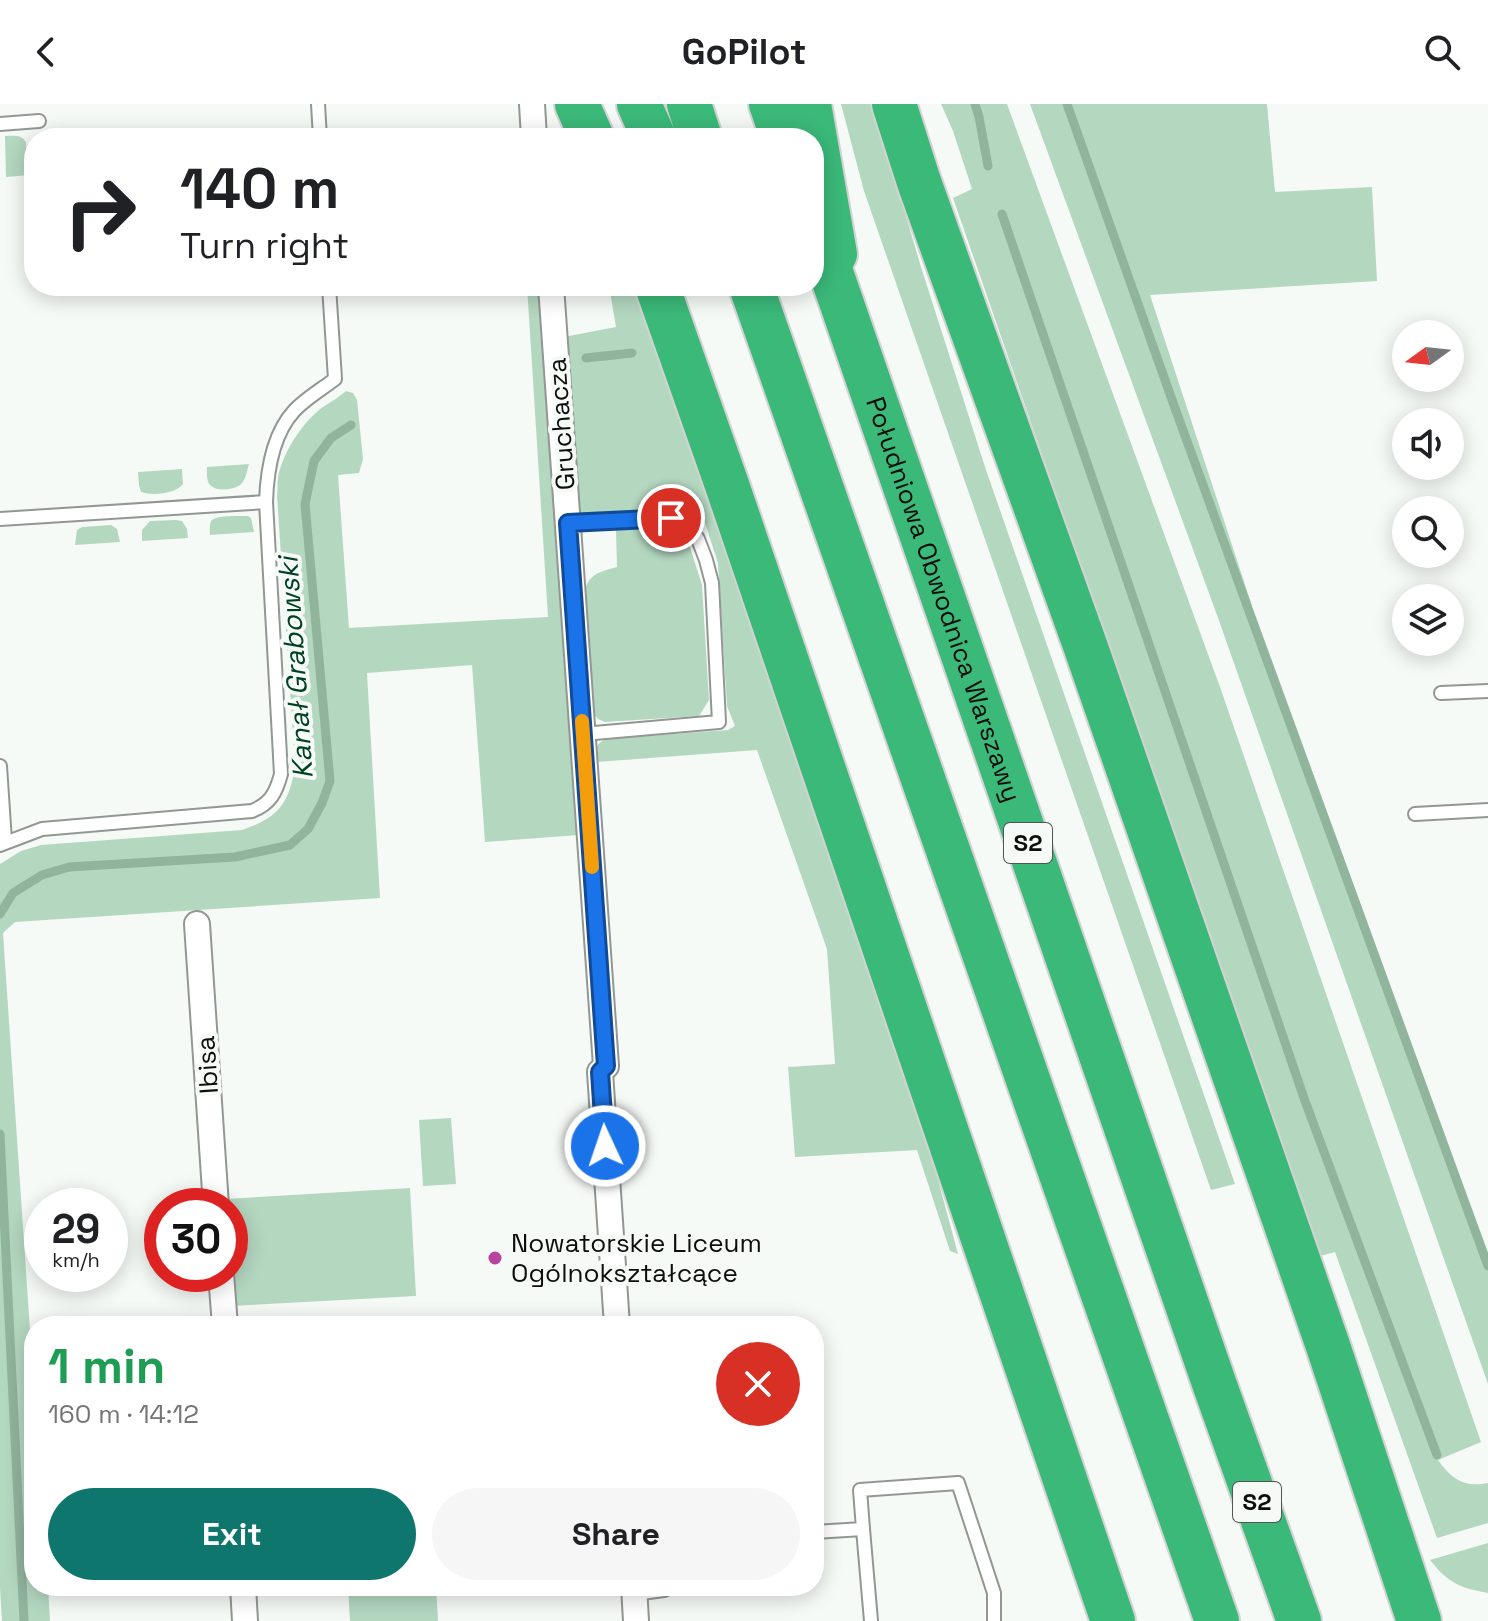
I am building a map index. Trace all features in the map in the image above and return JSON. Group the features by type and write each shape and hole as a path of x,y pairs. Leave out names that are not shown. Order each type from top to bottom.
{"highway":[{"path":"577,104 588,128"},
{"path":"639,104 650,128"},
{"path":"689,104 697,128"},
{"path":"771,104 779,128"},
{"path":"809,104 813,128"},
{"path":"894,104 1328,1346 1419,1621"},
{"path":"824,192 843,304"},
{"name":"Południowa Obwodnica Warszawy","path":"824,251 1299,1621"},
{"path":"661,296 1113,1621"},
{"path":"743,296 768,337"},
{"path":"754,296 1217,1621"}],"street":[{"path":"532,104 533,128"},
{"name":"Gruchacza","path":"552,296 606,1066 600,1072 616,1316"},
{"name":"Ibisa","path":"197,924 215,1188"},
{"path":"222,1292 224,1316"},
{"path":"244,1596 245,1621"},
{"path":"634,1596 636,1621"}],"lane":[{"path":"318,104 319,128"},
{"path":"0,124 39,121"},
{"path":"0,766 2,843 42,829 252,811 263,807 275,794 281,774 267,475 272,453 294,411 335,379 330,296"},
{"path":"0,519 266,502"},
{"path":"568,523 671,518 690,527 698,539 712,583 719,722 583,734"},
{"path":"1441,693 1488,691"},
{"path":"1415,814 1488,810"},
{"path":"871,1621 860,1490 958,1483 994,1593 994,1621"},
{"path":"824,1531 863,1529"}],"green space":[{"path":"841,104 873,104 986,470 1235,1184 1211,1190 864,191"},
{"path":"941,104 1007,104 1220,687 1481,1442 1438,1460 1459,1480 1472,1484 1488,1483 1488,1523 1437,1538 1335,1252 1320,1256 953,198 972,189"},
{"path":"1030,104 1267,104 1275,192 1372,187 1377,281 1150,295 1250,607 1358,897 1488,1262 1488,1384 1217,615"},
{"path":"5,136 19,137 24,139 24,175 6,177"},
{"path":"528,296 543,296 579,835 485,842 472,665 367,673 380,898 15,922 3,933 24,1242 24,1292 27,1292 29,1316 24,1316 24,1596 49,1596 50,1621 2,1621 0,864 21,851 41,845 242,830 265,820 286,799 295,765 278,477 288,449 305,424 346,391 353,393 357,400 363,459 359,473 338,475 349,628 548,617"},
{"path":"611,296 638,296 724,539 930,1150 958,1254 950,1251 917,1150 795,1157 788,1067 835,1064 827,949 757,750 597,762 596,751 606,739 728,730 735,726 727,706 718,563 703,517 672,509 577,516 565,338 616,327"},
{"path":"249,464 243,481 236,487 218,489 208,482 207,467"},
{"path":"182,469 183,484 175,490 157,494 141,492 138,472"},
{"path":"248,516 254,532 210,535 210,523 214,518"},
{"path":"150,521 182,521 188,538 142,541 142,530"},
{"path":"111,525 117,529 120,542 75,545 77,530 82,527"},
{"path":"616,530 673,530 688,541 702,585 709,700 699,716 605,722 592,712 583,597 585,589 594,576 617,567"},
{"path":"451,1118 456,1184 423,1186 419,1120"},
{"path":"410,1188 416,1296 233,1306 232,1292 248,1292 248,1198"},
{"path":"1488,1543 1488,1593 1455,1583 1430,1560"},
{"path":"349,1596 437,1596 438,1621 350,1621"}],"waterway":[{"path":"975,104 988,166"},
{"path":"1067,104 1488,1266"},
{"path":"1002,214 1305,1101 1437,1455"},
{"name":"Kanał Grabowski","path":"586,358 632,353"},
{"name":"Kanał Grabowski","path":"0,914 13,893 42,875 69,867 235,857 290,845 308,829 330,781 305,504 314,461 331,438 351,425"},
{"name":"Kanał Grabowski","path":"0,1134 24,1621"}],"slow traffic":[{"path":"582,721 592,867"}],"place":[{"name":"Nowatorskie Liceum Ogólnokształcące","path":"495,1258"}],"route":[{"path":"605,1146 600,1072 606,1066 568,523 671,518"}]}
